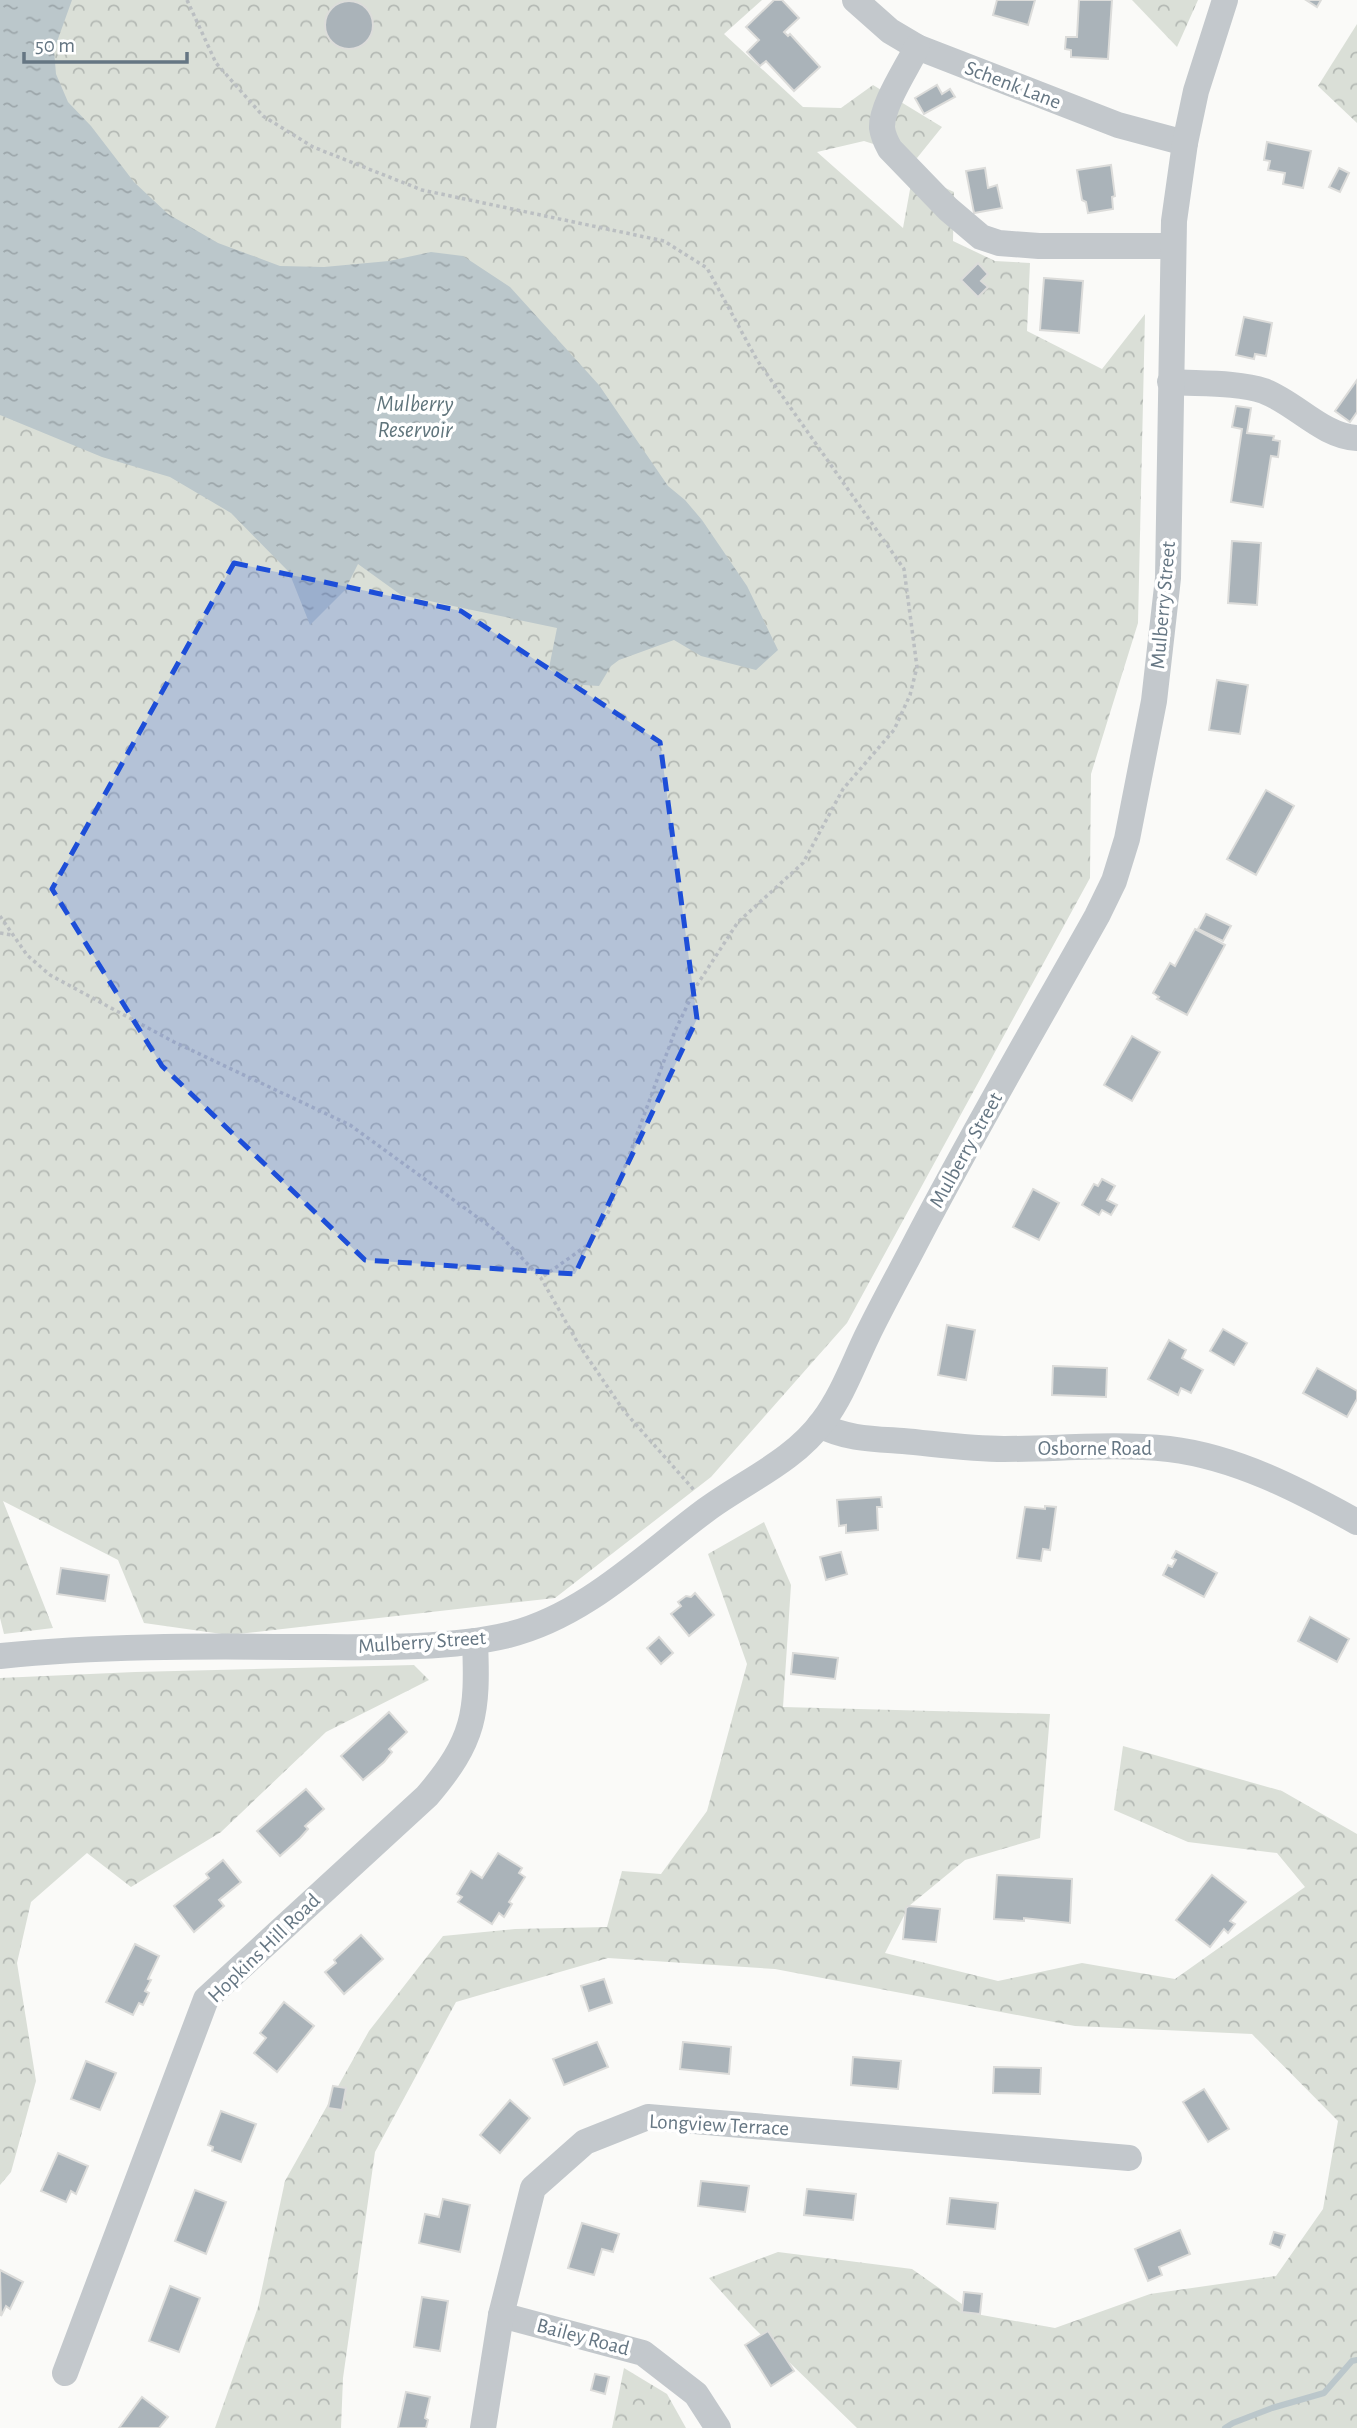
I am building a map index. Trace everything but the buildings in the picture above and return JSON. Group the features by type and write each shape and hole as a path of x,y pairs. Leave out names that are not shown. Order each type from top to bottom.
{"street":[{"name":"Schenk Lane","path":"855,0 890,31 917,47 1118,125 1185,143"},
{"name":"Mulberry Street","path":"0,1656 102,1648 340,1647 475,1641 541,1625 616,1580 709,1508 772,1468 799,1447 820,1425 834,1405 868,1333 963,1152 1097,916 1114,881 1127,839 1144,757 1164,626 1170,511 1172,246 1185,143 1196,91 1225,0"},
{"path":"917,47 888,104 882,127 885,139 890,149 948,209 981,237 999,243 1039,246 1172,246"},
{"path":"1170,382 1264,391 1319,424 1357,438"},
{"name":"Osborne Road","path":"820,1425 848,1436 936,1444 1002,1449 1107,1446 1168,1449 1199,1454 1280,1483 1357,1522"},
{"name":"Hopkins Hill Road","path":"65,2373 206,1999 427,1796 452,1768 469,1732 476,1705 475,1641"},
{"name":"Longview Terrace","path":"483,2428 501,2315 533,2188 585,2142 648,2117 1129,2158"},
{"name":"Bailey Road","path":"501,2315 643,2353 696,2394 718,2428"}],"path":[{"path":"187,0 216,63 263,116 313,147 422,190 664,241 707,268 757,360 904,569 917,667 911,695 894,730 843,789 803,863 738,922 697,985 674,1031 608,1213 589,1244 541,1278"},
{"path":"0,916 27,955 50,975 174,1042 350,1125 495,1230 541,1278 579,1345 624,1411 709,1508"},
{"path":"0,933 12,935"}],"highlighted area":[{"path":"234,563 461,611 660,742 697,1019 575,1274 365,1260 162,1066 52,889"}],"green space":[{"path":"0,0 762,0 724,34 803,107 841,108 873,85 942,127 917,158 864,141 817,152 903,228 913,173 954,192 953,241 995,261 1030,263 1027,331 1102,369 1145,314 1138,623 1091,774 1090,878 847,1323 711,1477 555,1598 229,1635 144,1623 118,1560 3,1501 53,1628 4,1634 0,1618"},
{"path":"1132,0 1198,0 1177,47"},
{"path":"1357,24 1357,123 1318,86"},
{"path":"764,1522 791,1585 783,1707 1050,1714 1040,1838 965,1860 909,1906 885,1953 998,1981 1082,1963 1175,1979 1305,1887 1277,1853 1188,1842 1114,1810 1123,1746 1282,1791 1357,1834 1357,2428 857,2428 753,2327 709,2278 778,2252 912,2269 976,2314 1055,2328 1150,2294 1276,2276 1323,2209 1338,2121 1252,2034 1075,2026 775,1969 608,1958 456,2002 375,2152 343,2378 341,2428 215,2428 258,2307 285,2181 369,2031 443,1936 515,1929 607,1927 622,1871 661,1874 707,1811 747,1664 708,1554"},
{"path":"414,1665 429,1680 326,1732 221,1832 131,1887 87,1853 31,1902 17,1963 36,2081 11,2172 0,2185 0,1678"},
{"path":"624,2368 667,2394 686,2428 612,2428"}],"water":[{"name":"Mulberry Reservoir","path":"0,0 72,0 54,50 56,74 68,102 91,126 134,182 168,214 218,243 280,266 324,267 389,261 431,252 463,256 510,287 599,385 668,486 685,500 702,520 747,586 778,650 756,670 701,656 674,640 619,660 611,666 599,686 568,684 549,668 557,628 401,595 358,564 345,590 310,625 289,572 231,513 170,477 102,457 0,415"}],"waterway":[{"path":"1225,2428 1272,2408 1324,2393 1352,2361 1357,2360"}]}
